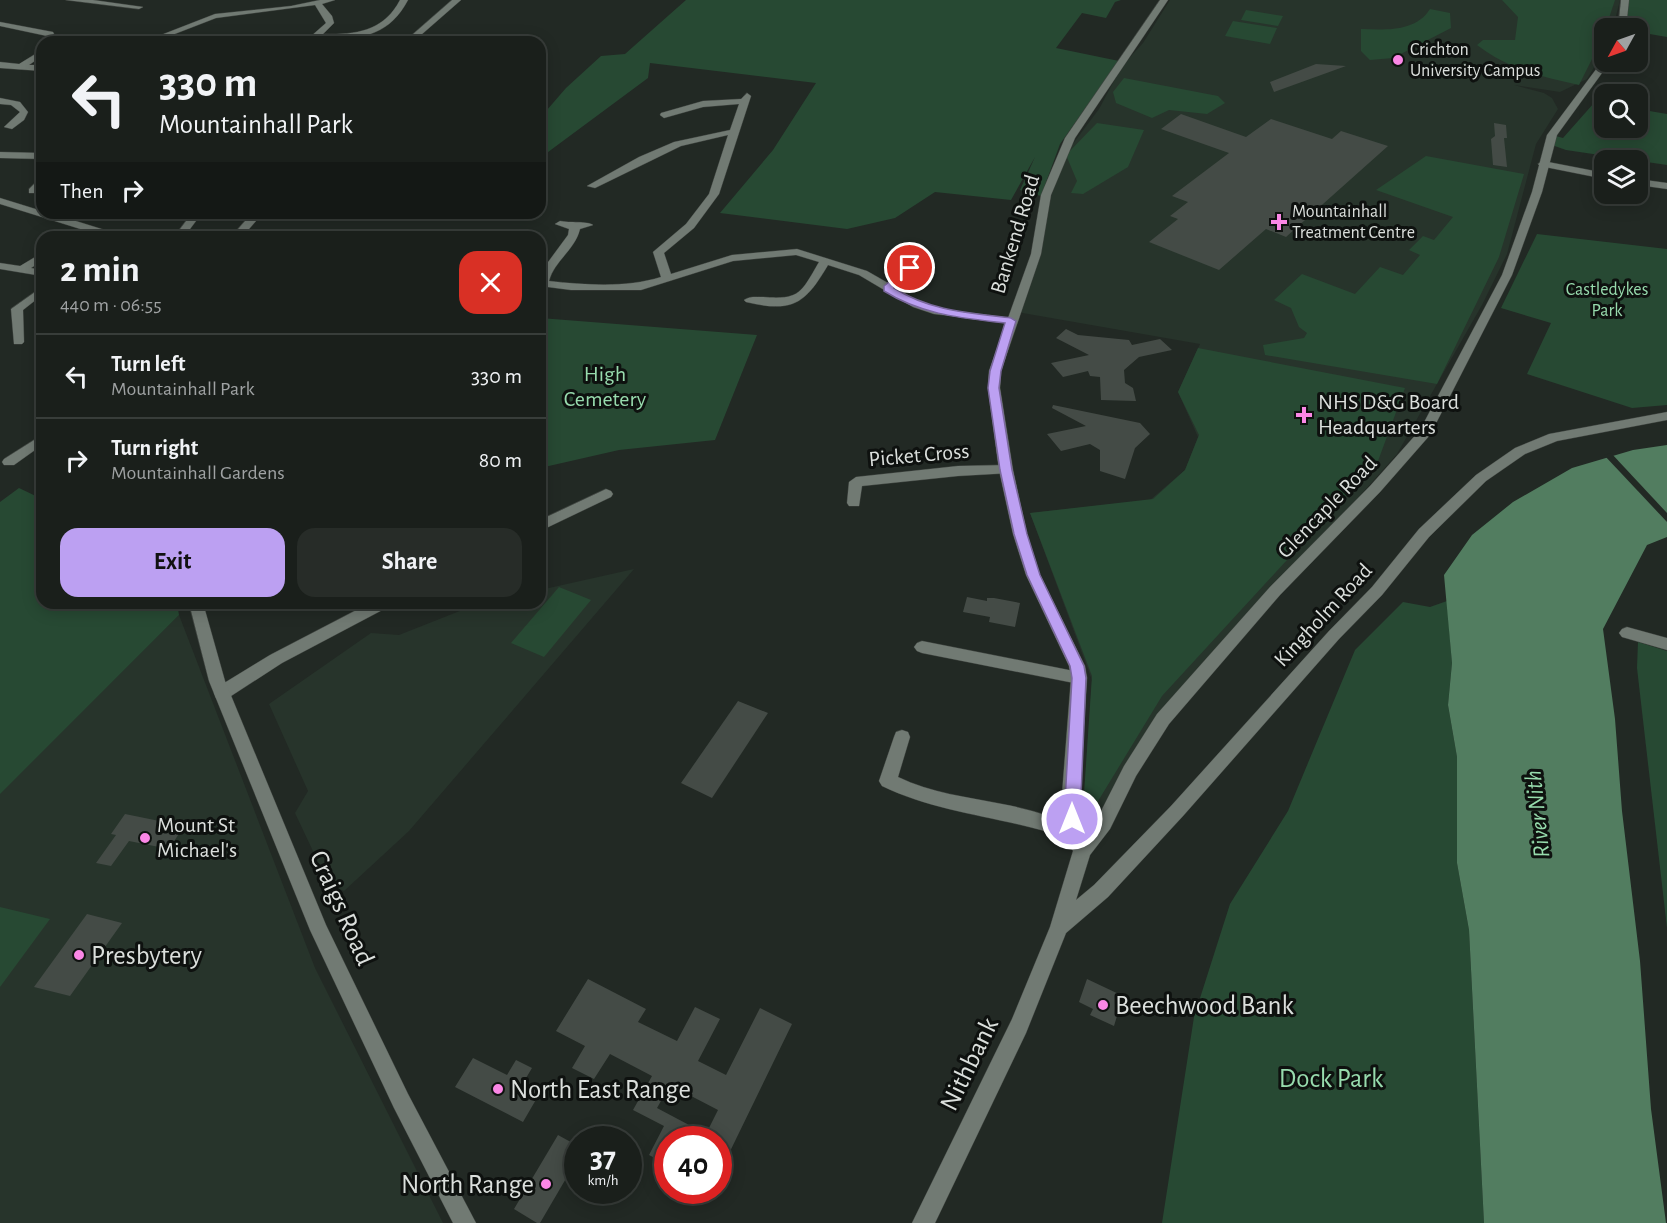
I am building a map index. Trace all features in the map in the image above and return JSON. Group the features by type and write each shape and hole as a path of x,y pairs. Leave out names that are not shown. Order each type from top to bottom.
{"street":[{"path":"70,0 139,7"},
{"path":"263,9 269,0"},
{"path":"162,36 208,18 263,9 318,4 331,0"},
{"path":"363,36 378,30 400,10 404,0"},
{"path":"415,36 457,0"},
{"name":"Bankend Road","path":"1082,851 1073,832 1070,807 1079,678 1077,666 1033,575 1020,534 1006,470 994,388 995,371 1036,254 1046,195 1070,138 1164,0"},
{"path":"1623,18 1625,0"},
{"path":"316,36 330,23 330,19 318,4"},
{"path":"0,24 52,36"},
{"path":"20,67 36,56"},
{"path":"0,65 36,68"},
{"name":"Glencaple Road","path":"1059,927 1082,851 1104,823 1130,771 1163,719 1275,591 1375,489 1425,432 1507,275 1537,192 1552,135 1599,72"},
{"path":"663,116 706,102 746,99 714,194 690,226 658,252 667,280"},
{"path":"0,101 18,104 24,112 21,118 9,127"},
{"path":"592,186 659,151 698,135 733,132"},
{"path":"0,155 36,156"},
{"path":"1543,164 1594,174"},
{"path":"1648,183 1667,186"},
{"path":"32,191 36,186"},
{"path":"0,201 36,212"},
{"path":"58,219 98,231"},
{"path":"242,231 252,219"},
{"path":"560,225 575,227 588,225"},
{"path":"546,270 574,238 575,227"},
{"path":"546,283 571,287 641,287 732,258 797,252 863,273 917,306 938,312 1011,321"},
{"path":"21,270 36,260"},
{"path":"750,300 796,307 825,261"},
{"path":"0,266 36,272"},
{"path":"888,289 910,268"},
{"path":"18,342 17,309 36,295"},
{"name":"Kingholm Road","path":"1059,927 1101,891 1177,811 1334,635 1377,591 1424,533 1481,478 1520,451 1554,437 1667,416"},
{"path":"9,462 36,443"},
{"name":"Picket Cross","path":"854,503 856,482 948,471 1006,470"},
{"path":"546,523 606,494"},
{"name":"Craigs Road","path":"198,609 222,693 319,930 401,1101 465,1223"},
{"path":"222,693 276,659 372,609"},
{"path":"1627,633 1667,644"},
{"path":"922,647 1079,678"},
{"path":"902,737 888,781 900,788 951,802 1008,813 1073,832"},
{"name":"Nithbank","path":"923,1223 1019,1026 1059,927"}],"shaded area":[{"name":"NHS D&G Board Headquarters","path":"1170,0 1620,0 1616,18 1594,18 1594,67 1587,79 1560,92 1514,85 1544,93 1552,98 1558,109 1536,144 1507,254 1482,305 1397,454 1181,697 1106,817 1083,809 1092,680 1030,513 1150,500 1185,470 1198,437 1178,392 1200,344 1017,312 1055,183 1072,145 1099,109 1122,66 1143,43"},
{"path":"634,569 409,831 344,891 329,885 295,813 308,791 269,704 371,633 399,635 465,609 546,609 546,589"},
{"path":"179,615 315,968 443,1223 0,1223 0,793"}],"green space":[{"path":"686,0 1121,0 1115,2 1106,18 1082,13 1056,48 1119,61 1060,144 1041,196 1020,190 1035,157 1011,200 935,192 895,218 847,229 720,213 773,150 816,83 650,63 648,78 546,154 546,111 566,88 601,56 625,54"},
{"path":"1502,0 1615,0 1609,18 1594,18 1594,55 1579,85 1513,66 1477,45 1483,40 1515,40 1518,17"},
{"path":"1625,0 1667,0 1667,37 1648,34 1648,18 1623,18"},
{"path":"1430,9 1450,13 1451,28 1393,58 1370,60 1361,51 1361,29 1390,29 1408,26 1424,17"},
{"path":"1246,10 1283,16 1278,26 1241,20"},
{"path":"1233,21 1277,28 1270,44 1225,36"},
{"path":"1124,78 1218,96 1225,103 1207,114 1169,110 1152,118 1116,103 1113,92"},
{"path":"1594,103 1594,138 1648,138 1648,111 1667,114 1667,165 1648,162 1648,150 1594,150 1594,154 1566,150 1549,144 1552,135 1563,138"},
{"path":"1097,123 1144,130 1128,167 1083,194 1071,193 1077,181 1066,155"},
{"path":"1426,156 1524,174 1499,257 1437,384 1265,355 1263,345 1304,338 1307,333 1299,327 1291,308 1274,300 1302,274 1355,294 1380,267 1403,275 1420,255 1409,250 1423,236 1434,240 1453,217 1376,190"},
{"name":"Castledykes Park","path":"1537,234 1667,249 1667,405 1632,408 1527,374 1551,323 1501,308"},
{"name":"High Cemetery","path":"546,318 757,335 715,440 619,450 546,467"},
{"path":"1198,348 1405,388 1378,461 1162,696 1092,811 1083,809 1092,676 1030,513 1153,499 1185,470 1199,435 1178,392"},
{"path":"19,488 36,496 36,609 178,609 179,615 0,794 0,502"},
{"path":"559,587 591,600 544,657 511,643 540,609 546,609 546,602"},
{"name":"Dock Park","path":"1447,601 1452,663 1448,705 1457,757 1457,863 1469,930 1484,1223 1162,1223 1194,1017 1230,904 1288,811 1355,650 1403,602 1430,607"},
{"path":"1638,642 1667,651 1667,928 1637,668"},
{"path":"0,907 50,919 0,987"}],"water":[{"name":"River Nith","path":"1667,445 1667,537 1647,545 1603,629 1615,719 1622,811 1640,961 1651,1109 1666,1223 1484,1223 1469,930 1457,863 1457,757 1448,705 1452,663 1444,575 1472,535 1513,502 1572,468 1633,450"}],"pier":[{"path":"1611,453 1667,513 1667,522 1604,455"}],"building":[{"path":"1316,64 1346,66 1274,92 1270,82"},
{"name":"Mountainhall Treatment Centre","path":"1181,114 1246,137 1271,119 1332,139 1341,131 1388,146 1286,237 1266,229 1219,270 1149,242 1178,219 1170,216 1188,202 1172,196 1229,153 1161,129"},
{"path":"1494,123 1506,125 1507,138 1504,138 1507,167 1493,165 1491,139 1495,136"},
{"path":"1066,329 1078,335 1129,340 1132,345 1160,339 1172,350 1139,357 1124,370 1125,383 1133,388 1136,401 1101,400 1100,377 1090,376 1088,371 1063,377 1051,363 1089,355 1056,338"},
{"path":"1053,405 1140,423 1150,434 1135,448 1125,479 1100,471 1100,450 1090,444 1061,451 1047,434 1086,426 1052,408"},
{"path":"967,597 987,601 987,598 994,598 1020,603 1015,627 989,622 990,617 963,612"},
{"path":"738,701 768,713 712,798 681,783"},
{"name":"Mount St Michael's","path":"125,814 184,826 169,849 129,841 111,866 96,863 116,835 111,834"},
{"name":"Presbytery","path":"87,914 122,923 70,996 34,987"},
{"path":"588,979 646,1009 638,1022 677,1041 695,1007 720,1019 698,1061 726,1075 760,1008 792,1024 732,1147 732,1126 710,1126 718,1110 670,1085 657,1108 691,1126 664,1126 633,1110 652,1076 610,1054 594,1079 572,1068 585,1046 556,1031"},
{"name":"Beechwood Bank","path":"1087,979 1123,996 1114,1026 1090,1015 1093,1009 1079,1002"},
{"name":"North East Range","path":"473,1058 507,1075 516,1060 532,1068 523,1083 541,1091 523,1122 455,1087"},
{"name":"North Range","path":"558,1135 564,1138 564,1182 540,1223 514,1209"},
{"path":"654,1145 654,1158 649,1155"}],"place":[{"name":"Crichton University Campus","path":"1398,60"},
{"name":"Mountainhall Treatment Centre","path":"1279,222"},
{"name":"NHS D&G Board Headquarters","path":"1304,415"},
{"name":"Mount St Michael's","path":"145,838"},
{"name":"Presbytery","path":"79,955"},
{"name":"Beechwood Bank","path":"1103,1005"},
{"name":"North East Range","path":"498,1089"},
{"name":"North Range","path":"546,1184"}],"route":[{"path":"910,268 888,289 905,300 938,312 1011,321 995,371 994,388 1006,470 1020,534 1033,575 1077,666 1079,678 1070,807 1072,819"}]}
